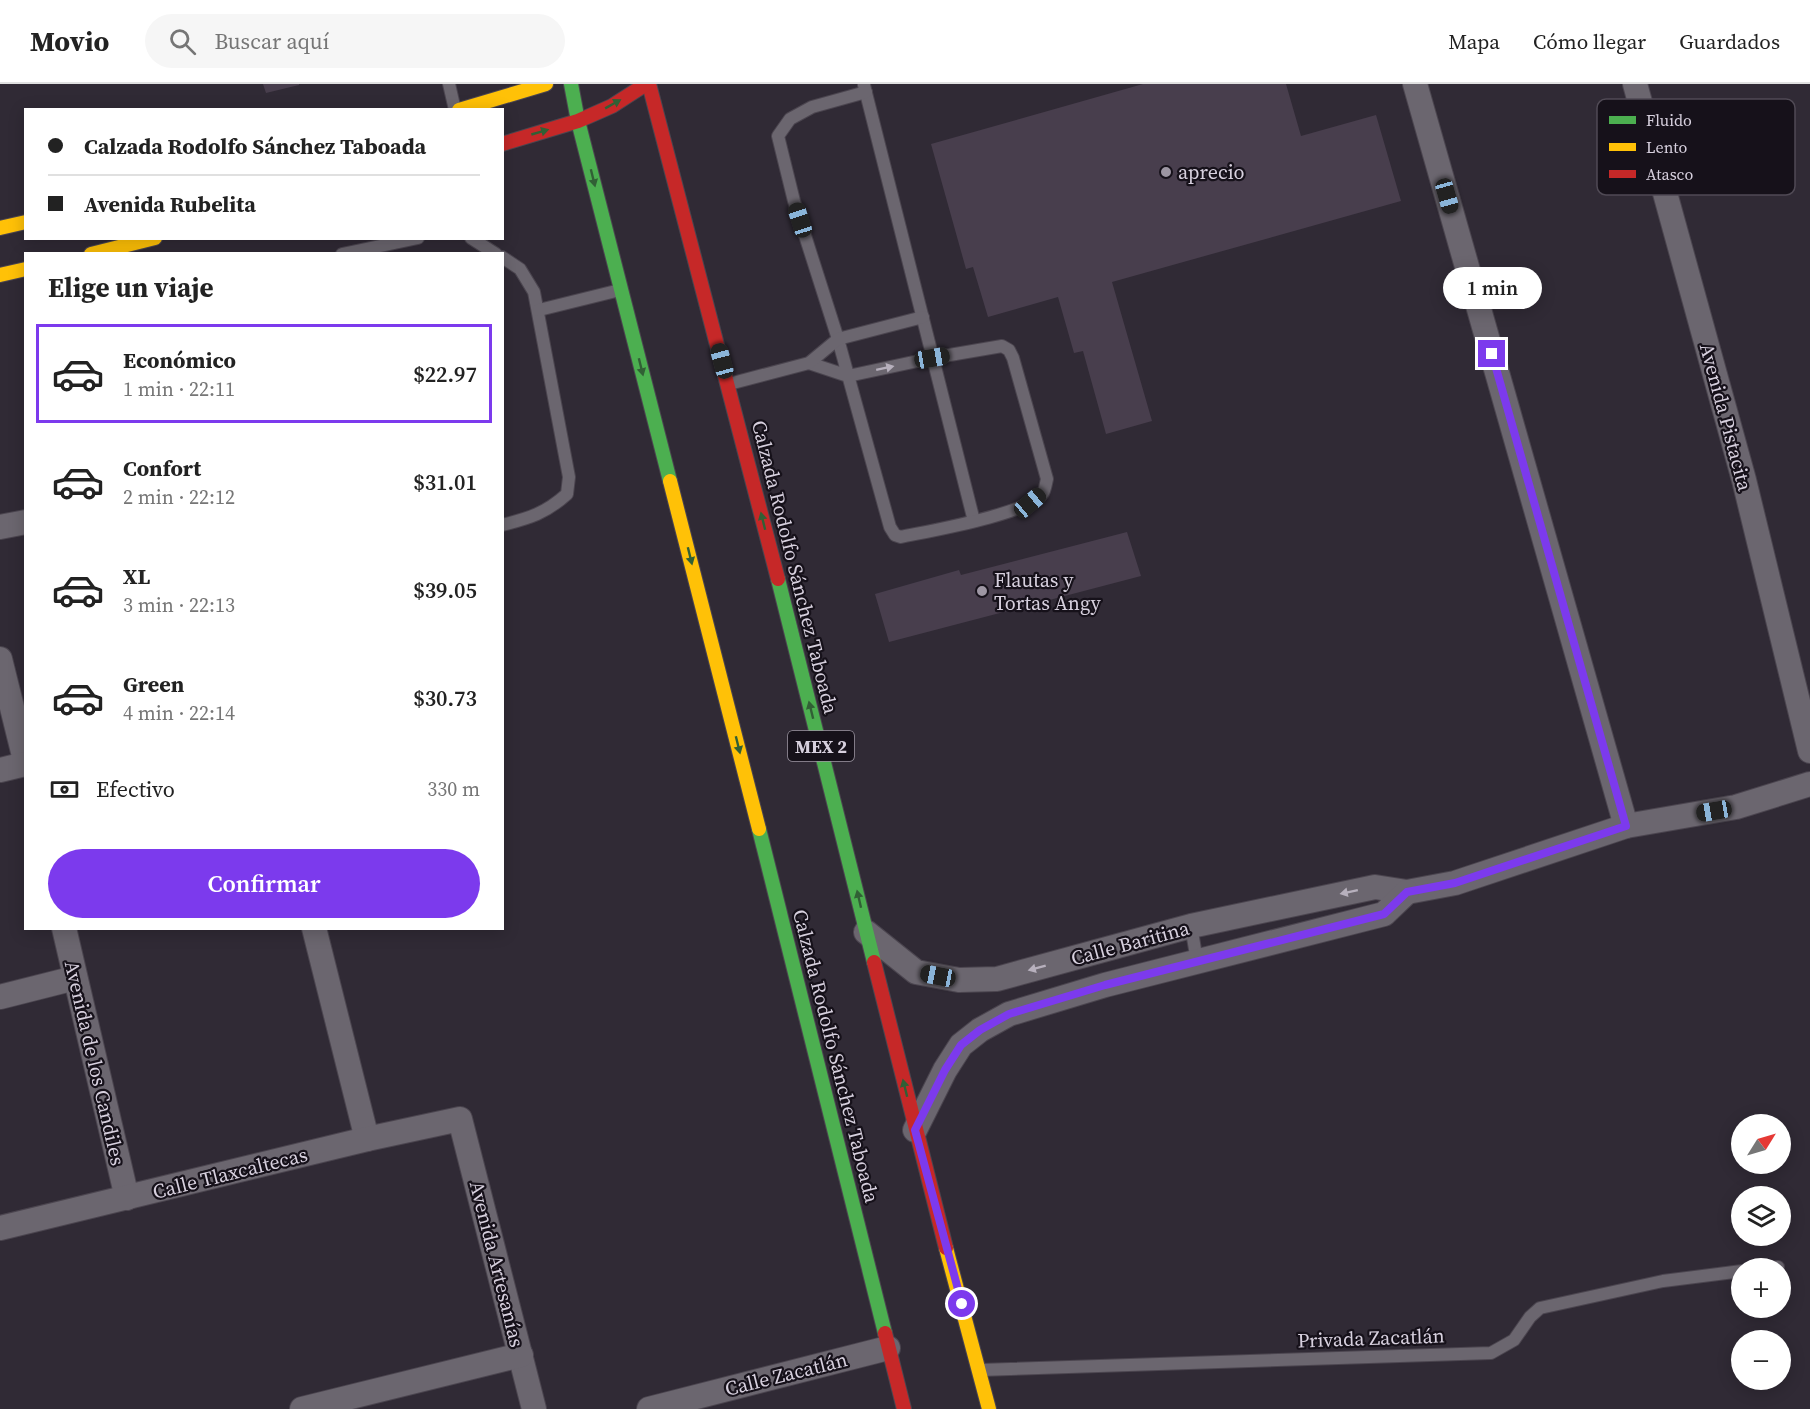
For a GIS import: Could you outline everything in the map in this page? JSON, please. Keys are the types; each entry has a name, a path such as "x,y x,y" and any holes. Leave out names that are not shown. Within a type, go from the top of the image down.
{"main road":[{"path":"464,108 546,84"},
{"name":"Calzada Rodolfo Sánchez Taboada","path":"571,84 578,121 815,1047 904,1409"},
{"path":"504,143 578,121 612,106 647,84"},
{"name":"Calzada Rodolfo Sánchez Taboada","path":"647,84 728,384 915,1130 989,1409"},
{"path":"0,228 24,222"},
{"path":"99,252 147,240"},
{"path":"0,275 24,269"}],"street":[{"path":"1415,84 1626,826"},
{"name":"Avenida Pistacita","path":"1635,84 1639,99"},
{"name":"Avenida Pistacita","path":"1666,195 1744,480 1810,751"},
{"path":"0,527 24,522"},
{"path":"0,659 24,760"},
{"path":"0,771 24,764"},
{"name":"Calle Baritina","path":"866,932 916,972 959,980 997,979 1191,926 1375,887 1407,892 1455,883 1626,826 1736,807 1810,784"},
{"name":"Calle Baritina","path":"915,1130 945,1070 961,1045 980,1030 1009,1014 1105,985 1384,914 1407,892"},
{"name":"Avenida de los Candiles","path":"64,930 127,1198"},
{"path":"315,930 367,1139"},
{"path":"0,997 75,978"},
{"name":"Calle Tlaxcaltecas","path":"0,1228 367,1139 460,1119"},
{"name":"Avenida Artesanías","path":"460,1119 534,1409"},
{"name":"Calle Zacatlán","path":"649,1409 888,1348"},
{"path":"303,1409 521,1355"}],"lane":[{"path":"449,84 456,108"},
{"path":"808,363 848,376 932,358 1002,346 1009,350 1013,358 1047,479 1044,492 1030,503 974,521 901,537 895,535 890,527 848,376 838,339 794,201 778,136 790,119 812,107 865,88 932,358 974,521"},
{"path":"352,252 408,240"},
{"path":"474,240 493,252"},
{"path":"504,258 520,269 534,292 569,477 567,494 552,507 528,519 504,525"},
{"path":"539,310 622,290"},
{"path":"728,384 808,363 838,339 922,317"},
{"path":"1191,926 1197,961"},
{"name":"Privada Zacatlán","path":"979,1370 1491,1353 1514,1340 1530,1317 1540,1308 1664,1281 1731,1272"}],"building":[{"path":"263,84 299,84 299,85 266,93"},
{"name":"aprecio","path":"1143,84 1286,84 1301,136 1376,115 1401,201 1112,282 1152,421 1106,434 1083,351 1074,353 1058,297 988,317 973,267 966,269 931,144"},
{"path":"1127,532 1141,576 889,642 875,594 959,570 961,575"}],"traffic: fast":[{"path":"571,84 578,121 670,481"},
{"path":"778,579 874,962"},
{"path":"759,829 885,1333"}],"traffic: slow":[{"path":"466,108 546,84"},
{"path":"0,228 24,222"},
{"path":"99,252 147,240"},
{"path":"0,275 24,269"},
{"path":"670,481 759,829"},
{"path":"946,1248 989,1409"}],"traffic: jam":[{"path":"504,143 578,121 612,106 646,84"},
{"path":"649,84 778,579"},
{"path":"874,962 946,1248"},
{"path":"885,1333 904,1409"}],"place":[{"name":"aprecio","path":"1166,172"},
{"name":"Flautas y Tortas Angy","path":"982,591"}],"route":[{"path":"962,1304 915,1130 945,1070 961,1045 980,1030 1009,1014 1105,985 1384,914 1407,892 1455,883 1626,826 1492,354"}]}
